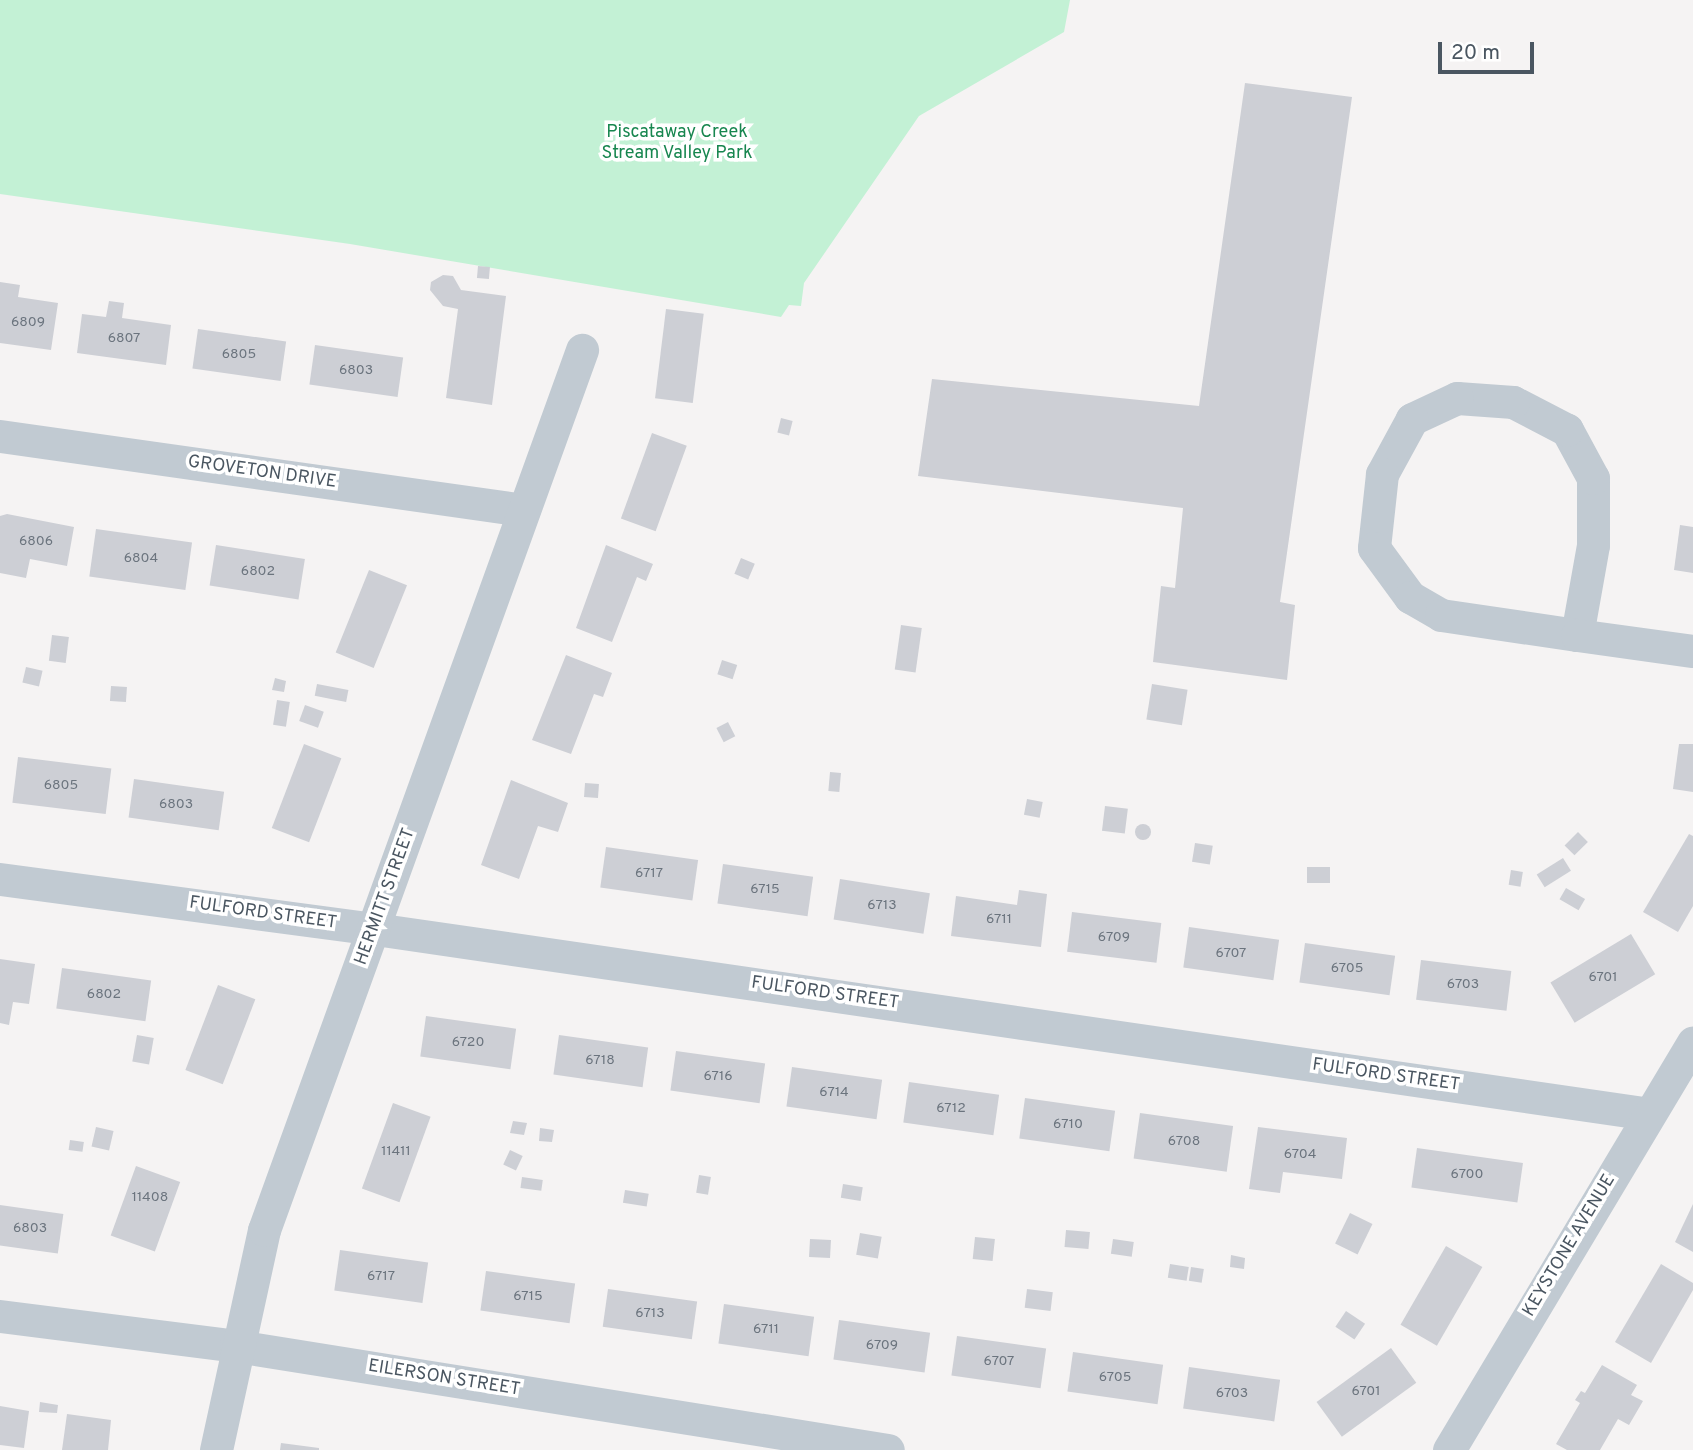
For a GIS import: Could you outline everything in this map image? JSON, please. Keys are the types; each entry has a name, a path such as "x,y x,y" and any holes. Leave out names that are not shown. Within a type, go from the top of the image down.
{"street":[{"name":"HERMITT STREET","path":"216,1450 236,1346 268,1218 376,929 582,350"},
{"path":"1577,635 1593,545 1593,478 1567,430 1513,402 1457,398 1412,419 1382,474 1374,548 1410,597 1441,615 1577,635 1693,651"},
{"name":"GROVETON DRIVE","path":"0,436 524,510"},
{"name":"FULFORD STREET","path":"0,879 376,929 1649,1114"},
{"name":"KEYSTONE AVENUE","path":"1449,1450 1693,1042"},
{"name":"EILERSON STREET","path":"0,1317 236,1346 888,1450"}],"green space":[{"name":"Piscataway Creek Stream Valley Park","path":"0,0 1070,0 1064,32 919,116 804,283 801,306 789,305 781,317 350,244 0,194"}],"building":[{"path":"1245,83 1352,97 1280,602 1295,605 1287,680 1153,662 1161,586 1175,588 1183,508 918,476 932,379 1199,406"},
{"path":"478,266 490,267 489,279 477,278"},
{"path":"443,275 453,276 461,290 506,296 492,405 446,398 458,309 443,306 430,290 431,282"},
{"path":"0,282 20,285 18,297 58,303 51,350 0,343"},
{"path":"109,301 124,303 122,318 171,325 166,365 77,353 82,314 106,317"},
{"path":"666,309 704,314 693,403 655,398"},
{"path":"198,329 286,341 281,381 192,369"},
{"path":"315,345 403,357 398,397 309,385"},
{"path":"781,418 793,421 789,435 777,433"},
{"path":"652,433 687,446 656,531 621,519"},
{"path":"7,514 74,527 67,566 30,559 26,578 0,573 0,516"},
{"path":"1680,525 1693,527 1693,573 1674,570"},
{"path":"96,529 192,542 185,590 89,577"},
{"path":"216,545 305,559 298,600 210,585"},
{"path":"606,545 653,564 646,581 637,577 612,642 576,628"},
{"path":"741,558 755,564 748,580 734,574"},
{"path":"369,570 407,585 374,668 336,653"},
{"path":"901,625 922,628 916,672 895,670"},
{"path":"52,635 69,637 66,663 49,661"},
{"path":"566,655 612,673 603,697 594,694 571,754 532,740"},
{"path":"722,660 737,665 733,679 717,674"},
{"path":"26,667 43,671 39,686 22,683"},
{"path":"275,678 286,681 284,692 272,690"},
{"path":"317,684 348,690 346,702 315,696"},
{"path":"1152,684 1188,690 1182,725 1146,720"},
{"path":"111,686 127,687 126,702 110,701"},
{"path":"277,700 290,702 286,727 273,725"},
{"path":"305,705 324,712 318,728 299,721"},
{"path":"728,722 735,736 724,742 716,728"},
{"path":"304,744 341,758 309,842 272,828"},
{"path":"1679,744 1693,744 1693,792 1673,789"},
{"path":"18,757 111,768 106,814 12,803"},
{"path":"830,772 841,773 839,792 828,791"},
{"path":"134,779 224,792 219,830 129,818"},
{"path":"511,780 568,803 558,832 538,826 519,879 481,865"},
{"path":"585,783 599,784 598,798 584,797"},
{"path":"1027,799 1043,802 1040,818 1024,815"},
{"path":"1105,806 1128,809 1125,834 1102,831"},
{"path":"1143,824 1149,826 1149,838 1143,840 1137,838 1135,832 1137,826"},
{"path":"1578,832 1588,842 1574,855 1565,845"},
{"path":"1689,834 1693,836 1693,906 1678,932 1643,912"},
{"path":"1195,843 1213,846 1210,865 1192,862"},
{"path":"606,847 698,860 692,901 600,888"},
{"path":"1563,858 1571,871 1545,887 1537,874"},
{"path":"723,864 813,877 808,916 717,904"},
{"path":"1307,867 1330,867 1330,883 1307,883"},
{"path":"1511,870 1523,872 1521,887 1509,885"},
{"path":"840,879 930,893 923,934 834,919"},
{"path":"1566,888 1585,899 1579,910 1560,899"},
{"path":"1019,890 1047,894 1041,947 951,936 956,896 1017,905"},
{"path":"1072,912 1161,923 1156,963 1067,952"},
{"path":"1189,927 1279,940 1273,980 1183,968"},
{"path":"1631,934 1655,974 1575,1023 1550,982"},
{"path":"1305,943 1395,956 1390,995 1299,983"},
{"path":"0,959 35,964 29,1004 13,1002 9,1025 0,1023"},
{"path":"1421,960 1511,971 1506,1011 1416,1000"},
{"path":"62,968 151,981 145,1021 56,1009"},
{"path":"218,985 255,999 223,1084 185,1070"},
{"path":"426,1016 516,1029 510,1069 420,1057"},
{"path":"137,1035 154,1038 149,1065 132,1062"},
{"path":"559,1035 648,1048 643,1087 553,1075"},
{"path":"676,1051 765,1064 760,1103 670,1091"},
{"path":"792,1067 882,1080 877,1119 786,1107"},
{"path":"909,1082 999,1095 993,1135 903,1123"},
{"path":"1025,1098 1115,1111 1109,1151 1019,1139"},
{"path":"393,1103 431,1117 399,1202 362,1189"},
{"path":"1140,1113 1233,1126 1227,1172 1134,1159"},
{"path":"513,1121 527,1123 524,1135 510,1133"},
{"path":"96,1127 114,1131 109,1151 92,1146"},
{"path":"1258,1127 1347,1138 1342,1179 1283,1172 1280,1193 1249,1189"},
{"path":"540,1128 554,1130 552,1142 539,1141"},
{"path":"70,1140 84,1142 82,1152 69,1150"},
{"path":"1417,1148 1523,1163 1517,1203 1411,1188"},
{"path":"510,1150 523,1156 516,1170 503,1165"},
{"path":"136,1166 180,1182 155,1252 111,1236"},
{"path":"699,1175 711,1177 708,1195 696,1193"},
{"path":"522,1177 543,1180 541,1191 520,1188"},
{"path":"843,1184 863,1187 861,1201 841,1198"},
{"path":"625,1190 649,1194 647,1207 623,1203"},
{"path":"1693,1204 1693,1252 1675,1242"},
{"path":"0,1205 63,1214 58,1254 0,1245"},
{"path":"1350,1213 1372,1224 1358,1255 1335,1244"},
{"path":"1066,1230 1090,1232 1088,1249 1065,1247"},
{"path":"860,1233 882,1237 878,1258 856,1255"},
{"path":"975,1237 995,1239 993,1261 973,1259"},
{"path":"810,1239 831,1240 830,1258 809,1257"},
{"path":"1113,1239 1134,1242 1132,1257 1111,1254"},
{"path":"1446,1246 1482,1267 1437,1346 1400,1325"},
{"path":"340,1250 428,1262 422,1303 334,1291"},
{"path":"1231,1255 1245,1258 1244,1269 1230,1267"},
{"path":"1170,1264 1189,1267 1187,1281 1168,1278"},
{"path":"1661,1264 1693,1283 1693,1290 1651,1363 1615,1342"},
{"path":"1191,1267 1204,1269 1202,1283 1189,1281"},
{"path":"486,1271 575,1284 570,1323 480,1311"},
{"path":"608,1289 697,1302 692,1339 603,1327"},
{"path":"1027,1289 1053,1292 1050,1311 1025,1308"},
{"path":"724,1304 814,1317 809,1356 718,1344"},
{"path":"1346,1311 1365,1324 1354,1340 1335,1327"},
{"path":"839,1320 930,1333 925,1372 833,1360"},
{"path":"957,1336 1046,1349 1041,1388 951,1376"},
{"path":"1391,1348 1416,1383 1342,1437 1317,1402"},
{"path":"1073,1352 1163,1365 1158,1404 1067,1392"},
{"path":"1602,1365 1637,1385 1631,1395 1643,1401 1629,1425 1618,1419 1600,1450 1567,1450 1556,1444 1580,1403 1575,1400 1581,1391 1585,1393"},
{"path":"1189,1367 1280,1380 1274,1421 1183,1409"},
{"path":"40,1402 58,1405 57,1413 39,1412"},
{"path":"0,1406 29,1411 24,1448 0,1445"},
{"path":"67,1414 111,1420 108,1450 62,1450"},
{"path":"281,1443 319,1448 319,1450 280,1450"}]}
